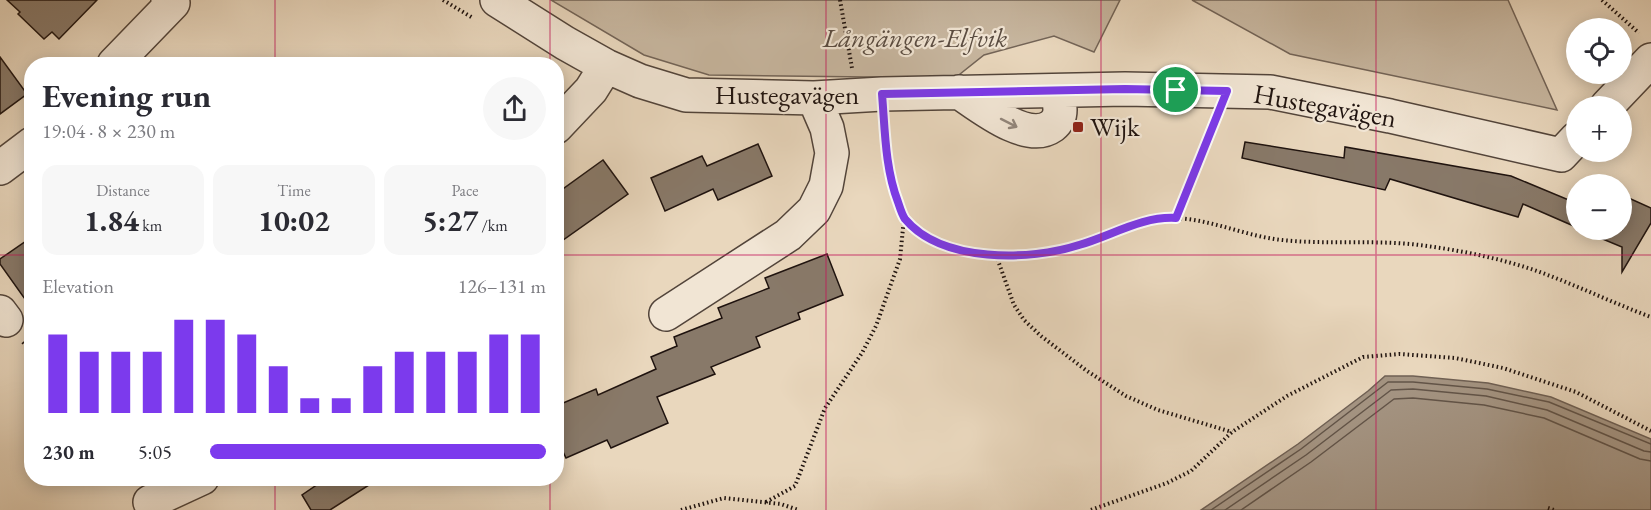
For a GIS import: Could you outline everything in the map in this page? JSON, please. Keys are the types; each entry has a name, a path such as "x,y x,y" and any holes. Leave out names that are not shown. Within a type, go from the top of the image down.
{"street":[{"path":"121,57 173,3 168,0"},
{"name":"Hustegavägen","path":"497,0 606,66 640,81 686,94 814,98 870,94 1125,89 1270,92 1390,116 1566,146"},
{"path":"1614,96 1648,49"},
{"path":"564,119 591,90 606,66"},
{"path":"666,314 788,235 814,210 826,186 832,153 827,128 814,98"},
{"path":"0,168 24,150"},
{"path":"150,502 185,486"}],"path":[{"path":"766,502 795,486 825,408 862,353 876,326 900,259 904,218 888,168 870,94 840,0"},
{"path":"1602,0 1648,49"},
{"path":"1176,218 1227,91"},
{"path":"904,218 942,244 974,253 996,255 1025,255 1057,251 1106,237 1130,225 1168,218 1207,223 1258,237 1284,240 1425,245 1497,259 1539,272 1651,317"},
{"path":"996,255 1014,305 1024,320 1087,371 1126,396 1158,410 1232,432"},
{"path":"1091,510 1167,483 1191,471 1232,432 1287,396 1363,357 1400,354 1455,358 1503,368 1576,392 1651,431"},
{"path":"681,510 724,498 766,502 798,510"}],"green space":[{"name":"Långängen-Elfvik","path":"551,0 1120,0 1094,52 1054,36 984,55 955,78 709,75 644,55"},
{"path":"1192,0 1508,0 1557,110 1290,54"}],"water":[{"path":"1385,376 1413,376 1488,383 1551,397 1651,439 1651,510 1201,510 1298,444"}],"building":[{"path":"7,0 97,0 59,39 52,32 44,39"},
{"path":"0,57 24,90 24,96 0,114"},
{"path":"1245,142 1344,158 1345,147 1511,176 1566,199 1566,223 1523,204 1518,217 1390,179 1385,190 1242,158"},
{"path":"758,144 772,176 718,200 713,189 665,211 651,178 702,156 707,166"},
{"path":"603,160 628,194 564,239 564,188"},
{"path":"1632,199 1651,208 1651,223 1622,272 1622,247 1605,240 1632,240"},
{"path":"24,242 24,298 0,264 0,259"},
{"path":"827,254 843,295 798,313 800,319 756,337 760,347 711,367 715,374 657,397 668,423 611,448 607,440 566,458 564,454 564,403 596,389 598,395 656,369 651,357 677,346 674,337 722,318 718,308 769,288 765,278"},
{"path":"315,486 368,486 330,510 311,510 302,495"}],"place":[{"name":"Wijk","path":"1078,127"}],"route":[{"path":"1176,90 1227,91 1176,218 1130,225 1106,237 1057,251 1025,255 996,255 974,253 942,244 904,218 888,168 882,94 1176,90"}]}
